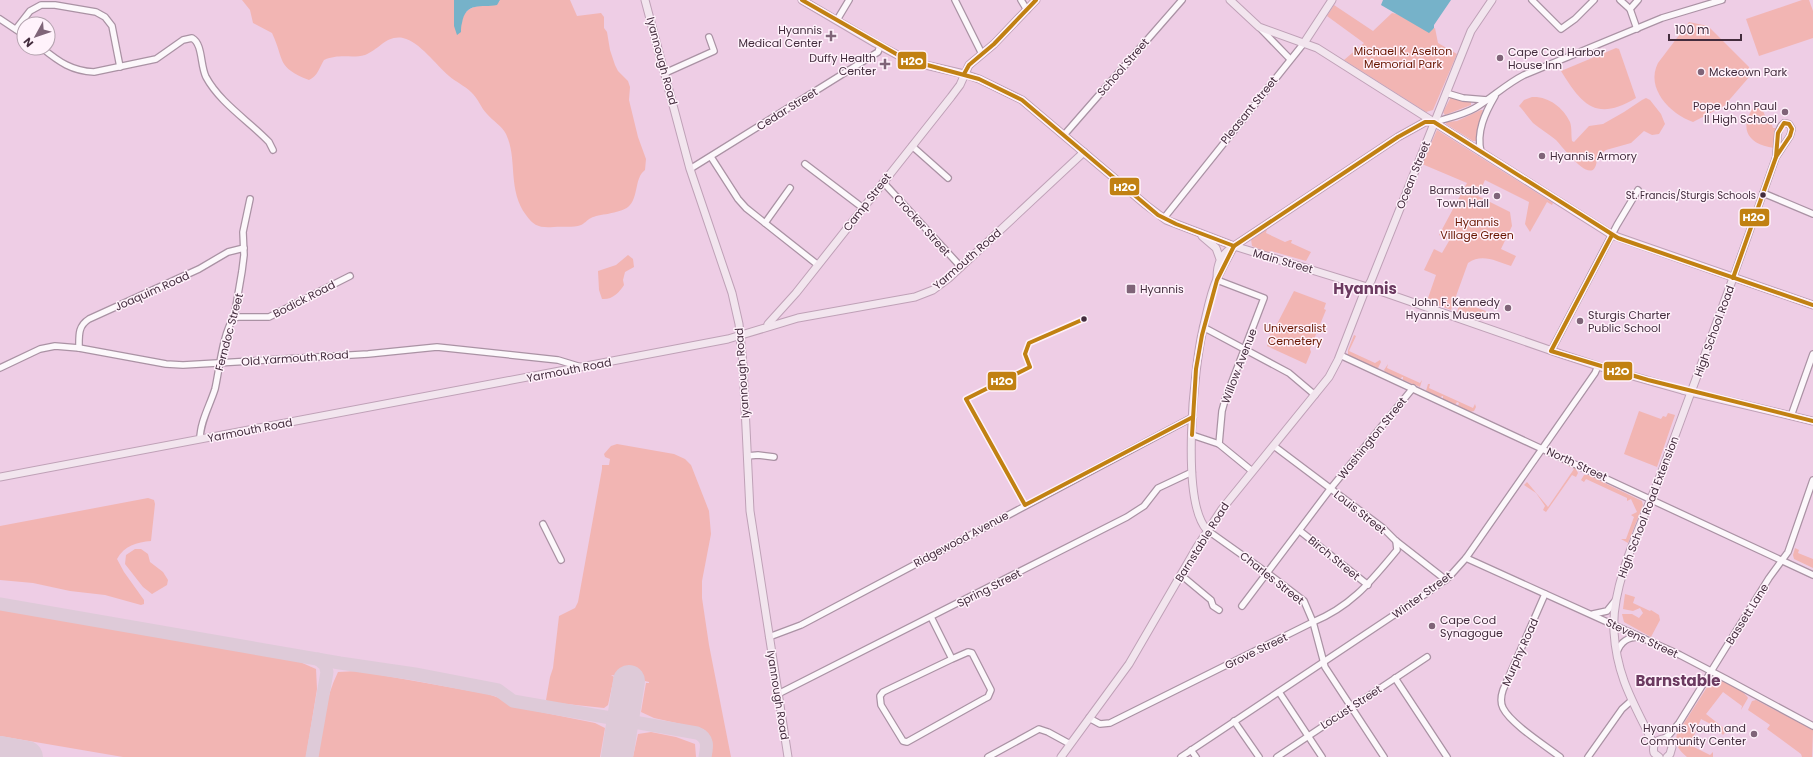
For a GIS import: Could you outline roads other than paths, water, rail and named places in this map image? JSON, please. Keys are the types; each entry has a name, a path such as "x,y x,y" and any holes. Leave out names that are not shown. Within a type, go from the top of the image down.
{"main road":[{"name":"Iyannough Road","path":"645,0 690,169 734,300 741,335 750,511 788,757"},
{"name":"Main Street","path":"802,0 880,46 917,63 979,79 1022,100 1146,205 1164,218 1199,233 1224,241 1234,246 1326,273 1598,366 1691,392 1813,421"},
{"name":"Camp Street","path":"765,326 785,307 955,91 969,65 994,44 1036,0"},
{"path":"1230,0 1259,27 1316,48 1612,235 1813,305"},
{"name":"Pleasant Street","path":"1304,43 1332,0"},
{"name":"Ocean Street","path":"1368,287 1471,31 1492,0"},
{"path":"1217,280 1217,268 1220,259 1234,246 1412,128 1425,122 1434,122"},
{"path":"1412,128 1422,130 1429,136"},
{"name":"Yarmouth Road","path":"0,477 582,367 741,335 765,326 792,319 915,297 938,286 961,267 1084,152"},
{"path":"1199,233 1216,248 1220,259"},
{"path":"1207,530 1198,510 1192,472 1192,435 1197,360 1204,327 1217,280 1234,246"},
{"name":"High School Road","path":"1691,392 1733,278"},
{"name":"Barnstable Road","path":"1061,757 1129,664 1207,530 1252,471 1329,377 1340,355 1364,293 1368,287"},
{"path":"785,307 787,314 792,319"},
{"name":"High School Road Extension","path":"1645,726 1631,701 1616,654 1614,625 1617,597 1623,572 1652,499 1691,392"},
{"path":"1645,726 1661,739 1668,740 1671,744 1672,751 1667,757"},
{"path":"1645,726 1655,753"},
{"path":"1655,753 1661,739"}],"street":[{"path":"837,20 849,0"},
{"path":"955,0 982,54"},
{"path":"1021,0 1027,10"},
{"name":"School Street","path":"1064,135 1182,0"},
{"path":"1532,0 1557,27 1561,29 1575,19 1594,0"},
{"path":"1620,0 1630,9 1637,28"},
{"path":"1630,9 1638,0"},
{"path":"1434,122 1463,114 1488,100 1524,75 1662,18 1722,0"},
{"path":"26,16 30,11 41,5 55,5 96,12 105,17 112,26 120,67"},
{"path":"0,19 16,30"},
{"path":"1259,27 1290,59"},
{"path":"665,73 714,51 710,37"},
{"path":"52,56 61,64 76,70 94,72 156,59 186,38 192,38 199,45 202,68 214,88 268,142 274,150"},
{"name":"Pleasant Street","path":"1164,218 1304,43"},
{"name":"Cedar Street","path":"690,169 878,52 880,46"},
{"path":"1446,92 1463,98 1488,100"},
{"path":"1481,152 1479,145 1481,128 1487,111 1496,94"},
{"name":"High School Road","path":"1733,278 1776,157 1792,131 1791,125 1787,123 1781,125 1778,133 1776,157"},
{"path":"912,146 948,178"},
{"path":"711,156 738,199 765,223 818,265"},
{"path":"805,164 863,208"},
{"name":"Crocker Street","path":"883,182 961,267"},
{"path":"765,223 790,188"},
{"path":"1551,351 1612,235 1638,190"},
{"path":"1763,193 1813,214"},
{"name":"Ferndoc Street","path":"200,439 201,430 215,389 229,326 234,318 240,292 244,248 243,232 250,199"},
{"name":"Joaquim Road","path":"79,348 80,328 82,323 89,318 194,272 228,252 244,248"},
{"name":"Bodick Road","path":"234,318 269,317 350,276"},
{"name":"Willow Avenue","path":"1217,280 1264,298 1225,400 1222,411 1219,444"},
{"path":"1204,327 1292,375 1315,395"},
{"name":"Old Yarmouth Road","path":"0,368 40,349 55,346 79,348 166,364 220,363 368,354 437,347 551,359 582,367"},
{"path":"1791,416 1813,354"},
{"name":"North Street","path":"1340,355 1813,574"},
{"path":"551,359 554,372"},
{"name":"Winter Street","path":"1180,757 1446,580 1466,558 1586,388 1598,366"},
{"name":"Washington Street","path":"1242,606 1266,572 1300,531 1331,488 1413,388"},
{"name":"Ridgewood Avenue","path":"769,637 801,625 1194,417"},
{"path":"1192,435 1219,444 1252,471"},
{"name":"Louis Street","path":"1274,446 1331,488 1446,580"},
{"path":"747,456 758,455 774,457"},
{"name":"Spring Street","path":"778,694 1127,517 1144,506 1158,488 1192,472"},
{"name":"Bassett Lane","path":"1661,739 1669,736 1679,723 1758,596 1790,548 1813,480"},
{"path":"543,524 561,560"},
{"name":"Charles Street","path":"1207,530 1304,601 1313,622 1323,662 1350,707 1384,757"},
{"name":"Birch Street","path":"1300,531 1368,585"},
{"name":"Grove Street","path":"1089,718 1100,724 1110,723 1340,609 1368,585 1397,550 1396,541"},
{"name":"Stevens Street","path":"1466,558 1640,636 1712,671 1813,726"},
{"path":"1181,575 1211,600 1213,606 1219,610"},
{"name":"Murphy Road","path":"1545,594 1503,690 1501,702 1505,712 1515,722 1560,757"},
{"path":"1590,614 1601,614 1607,611 1613,605 1617,597"},
{"path":"931,617 952,659"},
{"path":"1616,654 1624,641 1632,637 1640,636"},
{"path":"968,652 972,653 991,690 990,693 984,699 907,742 903,741 881,705 880,696 884,692 952,659 968,652"},
{"name":"Locust Street","path":"1277,757 1427,657"},
{"path":"1395,678 1447,757"},
{"path":"1279,692 1322,757"},
{"path":"1588,757 1622,709 1631,701"},
{"path":"1234,721 1259,757"},
{"path":"1671,744 1679,723"},
{"path":"988,757 1031,732 1039,729 1048,732 1070,744"},
{"path":"1191,750 1196,757"}],"water":[{"path":"454,0 500,0 497,5 475,7 467,11 464,16 461,32 457,35 454,26"},
{"path":"1383,0 1451,0 1434,25 1434,28 1429,33 1381,5"}],"place":[{"name":"Hyannis Medical Center","path":"831,36"},
{"name":"Cape Cod Harbor House Inn","path":"1500,58"},
{"name":"Duffy Health Center","path":"885,64"},
{"name":"Mckeown Park","path":"1701,72"},
{"name":"Pope John Paul II High School","path":"1785,112"},
{"name":"Hyannis Armory","path":"1542,156"},
{"name":"St. Francis/Sturgis Schools","path":"1763,195"},
{"name":"Barnstable Town Hall","path":"1497,196"},
{"name":"Hyannis","path":"1131,289"},
{"name":"John F. Kennedy Hyannis Museum","path":"1508,308"},
{"name":"Sturgis Charter Public School","path":"1580,321"},
{"name":"Cape Cod Synagogue","path":"1432,626"},
{"name":"Hyannis Youth and Community Center","path":"1754,734"}],"district":[{"name":"Hyannis","path":"1365,288"},
{"name":"Barnstable","path":"1678,680"}],"park label":[{"name":"Michael K. Aselton Memorial Park","path":"1403,57"},
{"name":"Hyannis Village Green","path":"1477,228"},
{"name":"Universalist Cemetery","path":"1295,334"}]}
